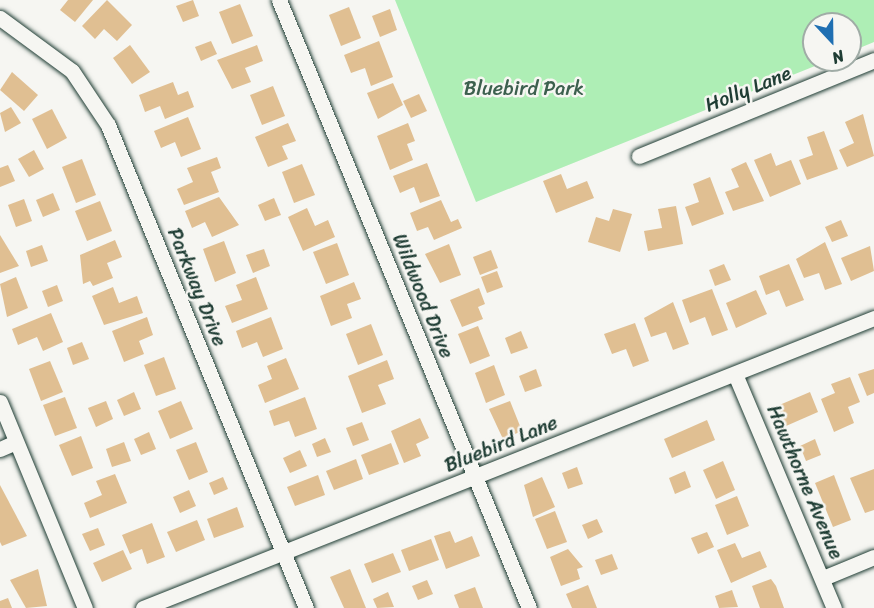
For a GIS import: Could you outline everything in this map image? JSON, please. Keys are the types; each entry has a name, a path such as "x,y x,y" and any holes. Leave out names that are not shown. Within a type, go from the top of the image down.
{"street":[{"name":"Wildwood Drive","path":"279,0 529,608"},
{"name":"Parkway Drive","path":"0,18 72,71 108,124 306,608"},
{"name":"Holly Lane","path":"639,156 874,60"},
{"name":"Bluebird Lane","path":"143,608 874,318"},
{"name":"Hawthorne Avenue","path":"735,374 834,608"},
{"path":"0,402 85,608"},
{"path":"0,449 16,442"},
{"path":"823,578 874,557"}],"green space":[{"name":"Bluebird Park","path":"395,0 874,0 874,42 862,47 862,12 802,12 802,71 476,202"}],"building":[{"path":"68,0 93,0 75,22 60,10"},
{"path":"107,0 132,25 117,41 104,29 95,39 82,26"},
{"path":"193,0 199,16 183,22 176,6"},
{"path":"240,4 253,36 232,44 219,12"},
{"path":"349,7 361,38 341,46 329,15"},
{"path":"390,9 397,30 380,37 372,16"},
{"path":"211,41 217,54 201,61 195,47"},
{"path":"379,41 393,77 371,86 365,68 351,73 344,55"},
{"path":"130,45 150,72 132,84 113,58"},
{"path":"257,45 263,61 245,68 251,82 232,89 217,60"},
{"path":"12,72 38,95 24,111 0,90"},
{"path":"173,82 178,95 188,91 194,107 165,119 160,106 145,112 139,95"},
{"path":"393,83 403,105 378,119 367,93"},
{"path":"273,86 285,116 262,125 250,95"},
{"path":"419,94 427,111 411,118 403,101"},
{"path":"11,107 21,123 5,132 0,113"},
{"path":"52,109 67,138 47,149 32,119"},
{"path":"863,114 874,156 847,167 839,150 854,143 845,122"},
{"path":"188,117 201,149 181,157 175,142 161,148 154,131"},
{"path":"288,123 296,141 282,146 288,159 268,167 255,137"},
{"path":"408,123 415,141 407,144 413,160 390,170 377,136"},
{"path":"824,131 838,169 807,180 799,160 813,155 807,137"},
{"path":"34,150 44,169 29,177 18,159"},
{"path":"771,153 776,166 791,160 801,184 770,197 754,160"},
{"path":"217,157 221,168 211,172 219,192 184,205 177,189 193,182 187,168"},
{"path":"82,159 96,195 76,203 62,167"},
{"path":"746,162 764,201 733,211 725,192 739,187 731,169"},
{"path":"427,163 440,196 420,203 414,187 400,193 393,176"},
{"path":"302,164 315,195 294,203 282,172"},
{"path":"8,165 15,181 0,187 0,168"},
{"path":"561,174 567,189 587,181 594,198 556,213 543,181"},
{"path":"710,177 724,214 692,226 685,207 699,202 693,184"},
{"path":"53,193 60,210 43,217 36,200"},
{"path":"219,197 239,225 212,237 205,222 192,228 185,211"},
{"path":"274,198 281,215 265,221 258,205"},
{"path":"24,199 32,221 16,227 8,205"},
{"path":"441,200 451,222 458,219 462,228 434,240 428,227 417,231 410,213"},
{"path":"100,201 112,231 87,241 75,211"},
{"path":"676,206 683,244 648,251 644,231 662,228 658,209"},
{"path":"307,208 315,226 328,220 335,237 303,251 288,217"},
{"path":"613,209 632,214 620,252 588,242 596,217 609,221"},
{"path":"841,220 848,236 832,242 825,227"},
{"path":"0,235 19,266 0,273"},
{"path":"115,240 122,257 107,263 113,278 93,286 90,281 83,284 80,255"},
{"path":"224,241 236,273 215,282 203,249"},
{"path":"825,242 842,284 825,290 819,273 804,278 796,259"},
{"path":"337,243 349,275 326,284 313,252"},
{"path":"449,244 461,275 440,283 425,254"},
{"path":"42,245 48,261 31,267 26,251"},
{"path":"870,246 874,271 851,281 841,258"},
{"path":"264,249 270,266 253,273 246,255"},
{"path":"491,250 498,268 480,275 473,257"},
{"path":"724,264 731,280 715,286 709,270"},
{"path":"789,264 804,300 786,307 779,290 766,295 759,276"},
{"path":"497,271 503,287 487,293 481,277"},
{"path":"16,277 28,308 7,317 0,284"},
{"path":"256,277 268,309 232,323 225,306 242,300 236,285"},
{"path":"354,282 361,299 347,304 352,318 331,326 320,296"},
{"path":"57,285 63,301 48,307 42,291"},
{"path":"113,287 119,303 137,296 143,313 104,325 92,296"},
{"path":"479,288 485,304 478,307 483,319 462,327 450,300"},
{"path":"712,289 728,330 712,336 705,317 690,323 682,300"},
{"path":"756,290 767,314 736,328 726,303"},
{"path":"673,302 689,344 673,350 666,332 651,337 644,318"},
{"path":"51,313 63,342 43,351 37,337 18,345 12,329"},
{"path":"147,317 153,335 139,341 144,354 124,362 112,331"},
{"path":"271,317 283,349 263,357 257,342 242,348 236,331"},
{"path":"635,323 649,361 633,367 626,349 612,354 604,334"},
{"path":"371,324 383,355 358,365 346,334"},
{"path":"478,326 490,356 470,364 458,334"},
{"path":"521,331 528,348 511,354 505,338"},
{"path":"82,342 89,359 73,365 67,348"},
{"path":"164,357 176,389 156,396 144,365"},
{"path":"286,358 299,389 265,403 258,385 272,379 267,366"},
{"path":"387,360 394,379 378,385 386,404 362,413 348,376"},
{"path":"50,361 63,392 41,401 29,369"},
{"path":"494,365 505,395 486,403 475,373"},
{"path":"536,369 542,386 525,392 519,376"},
{"path":"874,369 874,393 867,396 858,374"},
{"path":"850,377 860,402 848,407 854,423 834,432 821,399 835,393 831,384"},
{"path":"134,392 141,409 124,416 117,400"},
{"path":"810,392 818,412 786,426 777,406"},
{"path":"65,397 77,428 55,436 43,405"},
{"path":"305,397 317,429 295,437 289,421 274,426 269,411"},
{"path":"106,401 113,419 96,427 88,408"},
{"path":"181,401 193,429 170,439 158,411"},
{"path":"510,401 522,431 503,439 489,409"},
{"path":"420,418 429,438 416,444 421,456 404,463 391,431"},
{"path":"707,420 715,440 672,458 664,439"},
{"path":"362,422 369,440 353,446 346,428"},
{"path":"149,432 156,449 141,455 134,439"},
{"path":"81,436 93,468 72,476 59,445"},
{"path":"325,438 331,452 317,457 312,444"},
{"path":"815,439 821,455 806,461 800,446"},
{"path":"124,442 131,461 112,467 106,449"},
{"path":"196,442 208,472 189,480 176,450"},
{"path":"391,443 399,464 369,475 361,455"},
{"path":"300,450 307,466 290,473 283,458"},
{"path":"356,459 363,479 334,490 326,471"},
{"path":"723,461 735,490 716,499 703,470"},
{"path":"577,467 583,484 568,489 562,473"},
{"path":"874,469 874,510 865,513 850,478"},
{"path":"685,471 691,487 675,494 669,478"},
{"path":"115,474 127,503 90,518 84,503 102,495 96,481"},
{"path":"318,475 325,495 295,506 287,487"},
{"path":"834,475 851,520 833,527 815,483"},
{"path":"223,477 228,489 214,495 209,483"},
{"path":"542,477 555,507 533,517 524,485"},
{"path":"0,485 27,536 2,546 0,542"},
{"path":"189,490 196,506 180,513 173,497"},
{"path":"737,496 749,526 727,535 715,505"},
{"path":"237,507 244,527 214,538 207,519"},
{"path":"555,511 567,542 547,549 535,519"},
{"path":"597,519 603,532 588,539 582,525"},
{"path":"197,520 205,540 176,552 167,532"},
{"path":"152,523 165,557 147,564 142,549 130,554 122,535"},
{"path":"98,528 105,545 90,551 82,534"},
{"path":"450,531 455,543 472,536 480,556 446,569 434,536"},
{"path":"707,532 714,547 698,554 691,538"},
{"path":"431,539 439,560 409,571 401,550"},
{"path":"735,543 742,558 760,551 767,567 731,583 717,550"},
{"path":"568,549 583,567 577,569 580,579 561,586 550,557"},
{"path":"123,550 132,569 102,582 93,563"},
{"path":"393,553 401,572 372,583 364,564"},
{"path":"612,554 618,569 601,575 595,560"},
{"path":"38,569 47,606 26,608 10,580"},
{"path":"350,569 366,608 344,608 330,577"},
{"path":"771,579 784,608 760,608 752,586"},
{"path":"427,580 433,594 418,600 412,586"},
{"path":"588,585 597,608 572,608 566,594"},
{"path":"475,587 483,608 459,608 454,595"},
{"path":"732,590 738,607 719,608 715,596"},
{"path":"388,592 394,607 377,608 373,599"},
{"path":"8,598 12,608 0,608 0,601"}]}
